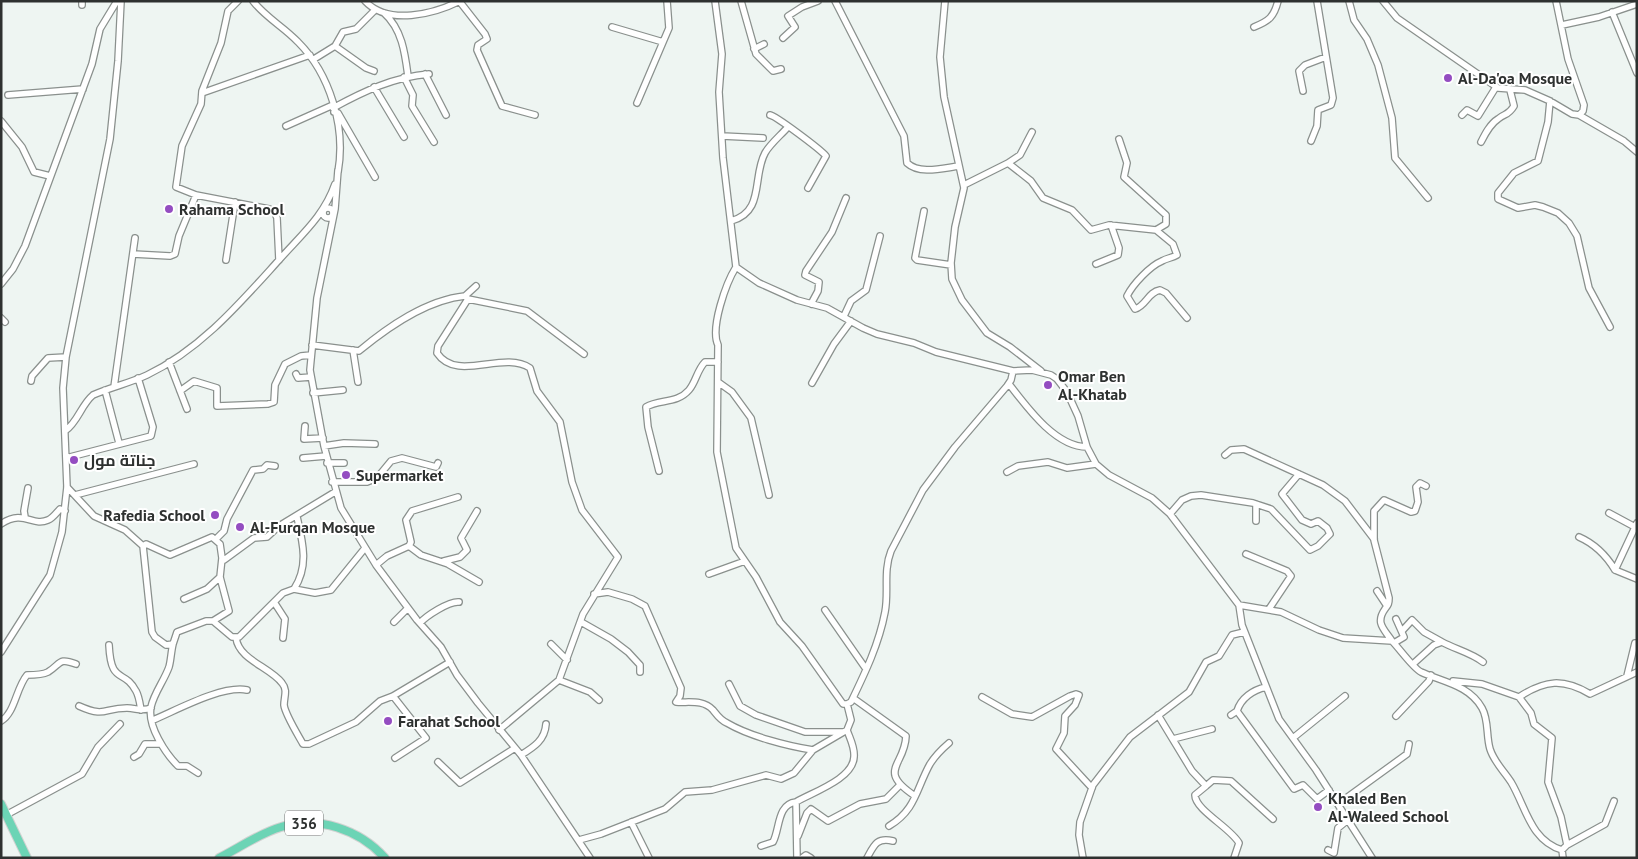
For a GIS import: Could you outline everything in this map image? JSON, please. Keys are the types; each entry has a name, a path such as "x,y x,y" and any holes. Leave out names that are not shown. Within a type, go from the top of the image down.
{"main road":[{"path":"1,804 27,858"},
{"name":"356","path":"219,858 281,826 309,822 355,833 371,843 385,858"}],"street":[{"path":"1,284 13,269 25,246 83,89 100,29 119,1"},
{"path":"1,652 50,575 62,532 67,487 63,388 66,357 110,139 117,70 119,1"},
{"path":"238,1 228,11 221,43 202,93 201,104 182,146 176,187 196,195 274,212 277,218 279,260"},
{"path":"253,1 312,57 326,81 341,152 334,214 330,225 317,298 311,355 313,393 335,492 345,516 376,564 420,624 441,647 499,730 521,755 590,858"},
{"path":"365,1 375,10 384,13 407,15 433,12 460,1 485,34 486,40 478,45 477,50 502,106 534,115"},
{"path":"637,103 670,23 667,1"},
{"path":"715,1 722,54 719,92 722,136 736,267 725,290 715,332 718,345 718,452 720,468 736,548 780,622 802,646 834,694 844,704 847,704"},
{"path":"741,1 754,49 773,72 781,69"},
{"path":"783,38 795,27 788,16 802,7 818,1"},
{"path":"835,1 904,136 906,163 910,167 926,170 959,166"},
{"path":"945,1 940,57 944,97 964,185 955,227 951,265 956,289 976,321 987,333 1057,380 1067,392 1078,416 1087,447 1096,464 1109,474 1152,498 1170,514 1239,604 1244,632 1279,719 1349,819 1372,858"},
{"path":"1254,27 1268,22 1274,14 1278,1"},
{"path":"1311,142 1317,126 1318,110 1333,102 1317,1"},
{"path":"1349,1 1354,20 1367,38 1378,65 1392,118 1394,158 1428,198"},
{"path":"1383,1 1397,18 1496,86 1510,90 1525,90 1550,101 1624,141 1637,152"},
{"path":"1556,1 1568,59 1584,105 1584,111 1579,115"},
{"path":"1562,24 1637,4"},
{"path":"202,93 312,57 335,46 343,32 356,29 375,10"},
{"path":"1612,12 1637,73"},
{"path":"384,13 395,25 399,33 406,58 406,76 414,95 412,106 434,142"},
{"path":"612,27 663,42"},
{"path":"754,49 764,44"},
{"path":"335,46 366,68 374,71"},
{"path":"1303,91 1299,71 1304,66 1326,57"},
{"path":"286,126 333,108 374,87 406,76 427,74 446,115"},
{"path":"1462,115 1467,110 1478,116 1496,86"},
{"path":"374,87 404,137"},
{"path":"8,94 83,89"},
{"path":"1481,142 1486,131 1498,118 1507,116 1514,106 1510,90"},
{"path":"1550,101 1548,122 1538,161 1514,173 1498,193 1498,200 1518,208 1535,205 1543,207 1558,213 1569,223 1577,236 1589,288 1610,327"},
{"path":"333,108 338,113 375,178"},
{"path":"770,115 776,116 826,156 808,188"},
{"path":"1,121 22,147 34,172 50,176"},
{"path":"731,221 739,219 753,203 757,195 756,181 765,152 788,127"},
{"path":"964,185 1008,164 1020,155 1032,132"},
{"path":"722,136 763,138"},
{"path":"1119,139 1127,163 1124,178 1166,215 1166,224 1156,230"},
{"path":"1008,164 1031,181 1043,198 1072,210 1086,228 1091,230 1111,225 1156,230 1173,244 1177,255 1162,260 1152,268 1130,290 1127,296 1135,309 1140,308 1150,295 1160,290 1166,293 1187,318"},
{"path":"330,225 324,219 323,214 338,170"},
{"path":"133,254 170,256 175,254 179,236 196,195"},
{"path":"812,304 820,286 819,282 805,275 806,271 832,232 846,198"},
{"path":"226,260 235,202"},
{"path":"65,431 74,423 87,400 93,395 138,378 169,362 204,337 232,312 311,227 324,210 330,208 334,214"},
{"path":"924,211 915,258 917,260 951,265"},
{"path":"311,227 334,214"},
{"path":"1096,264 1118,255 1119,248 1111,225"},
{"path":"844,316 851,301 866,290 880,236"},
{"path":"114,387 135,238"},
{"path":"736,267 759,283 827,308 870,331 914,343 936,352 1015,371 1043,372"},
{"path":"476,286 466,298 438,346 437,353 448,363 458,366 499,363 519,364 530,368 537,391 560,422 572,482 582,510 618,557 594,594 559,680 499,730"},
{"path":"312,345 359,352 386,330 438,301 473,298 527,311 584,354"},
{"path":"812,383 834,344 851,321"},
{"path":"353,350 358,382"},
{"path":"180,391 194,381 217,388 217,406 268,404 274,402 275,384 285,364 301,356 311,355"},
{"path":"31,381 32,376 48,358 66,357"},
{"path":"847,704 853,698 878,641 886,610 887,561 891,551 923,490 955,447 1008,384 1015,371 1026,363 1025,358"},
{"path":"169,362 186,409"},
{"path":"659,471 648,427 646,407 670,402 684,395 690,389 705,362 718,362"},
{"path":"296,374 298,378 311,377"},
{"path":"66,458 151,436 153,432 138,378"},
{"path":"718,382 732,392 751,418 769,494"},
{"path":"1008,384 1035,417 1055,435 1082,447 1087,447"},
{"path":"105,390 119,443"},
{"path":"313,393 343,390"},
{"path":"305,426 304,439 323,438"},
{"path":"324,446 344,443 374,444"},
{"path":"1225,455 1231,450 1244,449 1323,485 1345,502 1365,524 1374,540"},
{"path":"303,458 344,463"},
{"path":"332,482 367,482 377,478 391,461 402,458 436,467 438,463"},
{"path":"1007,472 1018,466 1048,462 1067,468 1096,464"},
{"path":"2,524 11,518 25,517 41,521 49,520 60,509 65,508 70,497 77,497 194,464"},
{"path":"216,539 224,531 227,519 253,470 263,469 267,465 275,466"},
{"path":"1170,514 1182,500 1191,496 1201,495 1256,504 1271,509 1310,550 1318,546 1330,534 1327,528 1318,521 1311,524 1302,520 1282,494 1299,474"},
{"path":"1426,486 1420,483 1416,487 1418,502 1415,511 1411,512 1382,500 1374,511 1374,540 1389,598 1380,618 1380,625 1419,671 1456,684 1480,706 1485,714 1490,749 1511,782 1523,809 1547,844 1562,850"},
{"path":"67,487 94,516 125,530 143,546 152,632 166,645 173,644"},
{"path":"25,517 28,488"},
{"path":"222,558 228,558 254,538 266,537 278,526 297,517 335,492"},
{"path":"376,564 409,546 411,542 406,520 412,511 458,497"},
{"path":"1256,504 1256,521"},
{"path":"442,562 460,557 467,550 461,538 477,511"},
{"path":"1609,513 1636,525 1615,570"},
{"path":"294,589 301,578 305,560 297,517"},
{"path":"1579,536 1591,542 1607,557 1615,570 1637,579"},
{"path":"143,546 146,544 170,555 212,537 220,544 222,558 220,577 229,611 213,621 206,621 181,629 178,632 173,644 169,667 151,708 161,744 178,769 187,766 198,773"},
{"path":"409,546 421,555 442,562 479,582"},
{"path":"365,548 331,590 315,593 294,589 283,593 236,638 236,645 257,665 281,682 286,690 284,707 303,744 309,744 356,722 380,701 393,696 450,662"},
{"path":"1246,554 1287,571 1291,576 1269,609"},
{"path":"708,574 745,561"},
{"path":"184,599 207,589 220,577"},
{"path":"1377,591 1387,606"},
{"path":"594,594 608,592 632,599 645,606 681,688 680,696 676,702 693,701 702,704 712,708 716,716 727,723 766,738 812,750"},
{"path":"274,602 285,619 283,638"},
{"path":"420,624 427,616 437,612 447,604 459,602"},
{"path":"1239,604 1269,609 1343,638 1393,642 1404,637 1396,619"},
{"path":"394,622 408,608"},
{"path":"825,610 866,668"},
{"path":"1402,631 1412,620 1424,632 1460,652 1476,656 1484,662"},
{"path":"213,621 236,638"},
{"path":"581,622 628,652 640,665 640,672"},
{"path":"1083,858 1079,835 1080,822 1092,788 1130,737 1188,692 1206,662 1219,656 1232,635 1244,632"},
{"path":"1413,664 1434,645 1442,642"},
{"path":"551,644 567,660"},
{"path":"1627,676 1635,644"},
{"path":"109,646 110,664 116,674 136,690 141,710"},
{"path":"1,721 8,718 16,694 27,675 46,673 60,661 67,660 76,664"},
{"path":"1519,697 1543,683 1566,683 1590,694 1637,672"},
{"path":"1396,716 1429,681 1431,675"},
{"path":"559,680 590,692 599,700"},
{"path":"1446,680 1482,684 1519,697 1531,713 1534,724 1552,738 1548,782 1561,817 1567,845"},
{"path":"729,684 740,706 756,715 805,732 824,734 846,731"},
{"path":"1230,715 1237,711 1239,704 1248,696 1266,687"},
{"path":"153,720 226,692 239,688 247,690"},
{"path":"982,697 1012,714 1032,717 1070,696 1076,694 1079,696 1075,705 1066,716 1064,733 1056,749 1092,788"},
{"path":"393,696 426,738 395,758"},
{"path":"1292,738 1345,696"},
{"path":"853,698 906,736 894,771 900,786 916,796"},
{"path":"579,840 665,809 685,792 712,790 766,775 781,779 794,773 812,750 846,731 850,720 847,704"},
{"path":"78,706 94,713 108,712 121,708 141,710 151,708"},
{"path":"1237,711 1294,789 1303,785 1317,799 1329,790"},
{"path":"1158,714 1192,771 1206,786"},
{"path":"6,815 82,774 98,747 120,724"},
{"path":"521,755 535,746 545,733 546,724"},
{"path":"1173,739 1212,729"},
{"path":"761,846 766,846 773,842 780,816 790,804 834,782 849,769 854,759 854,747 846,731"},
{"path":"889,826 903,818 914,802 931,762 949,743"},
{"path":"134,757 139,754 145,744 161,744"},
{"path":"1338,804 1407,754 1409,744"},
{"path":"438,762 460,783 515,748"},
{"path":"1234,858 1240,843 1237,838 1195,800 1195,795 1213,780 1231,781 1272,819"},
{"path":"796,840 807,813 811,809 828,821 860,804 886,799 900,786"},
{"path":"1562,850 1567,845 1604,824 1614,801"},
{"path":"796,802 797,858"},
{"path":"1328,850 1334,853 1338,828 1349,819"},
{"path":"631,822 649,858"},
{"path":"867,858 876,842 885,839 893,841"},
{"path":"1562,850 1563,858"},
{"path":"802,858 806,855 811,858"}],"place":[{"name":"Al-Da'oa Mosque","path":"1448,78"},
{"name":"Rahama School","path":"169,209"},
{"name":"Omar Ben Al-Khatab","path":"1048,385"},
{"name":"جناتة مول","path":"74,460"},
{"name":"Supermarket","path":"346,475"},
{"name":"Rafedia School","path":"215,515"},
{"name":"Al-Furqan Mosque","path":"240,527"},
{"name":"Farahat School","path":"388,721"},
{"name":"Khaled Ben Al-Waleed School","path":"1318,807"}]}
